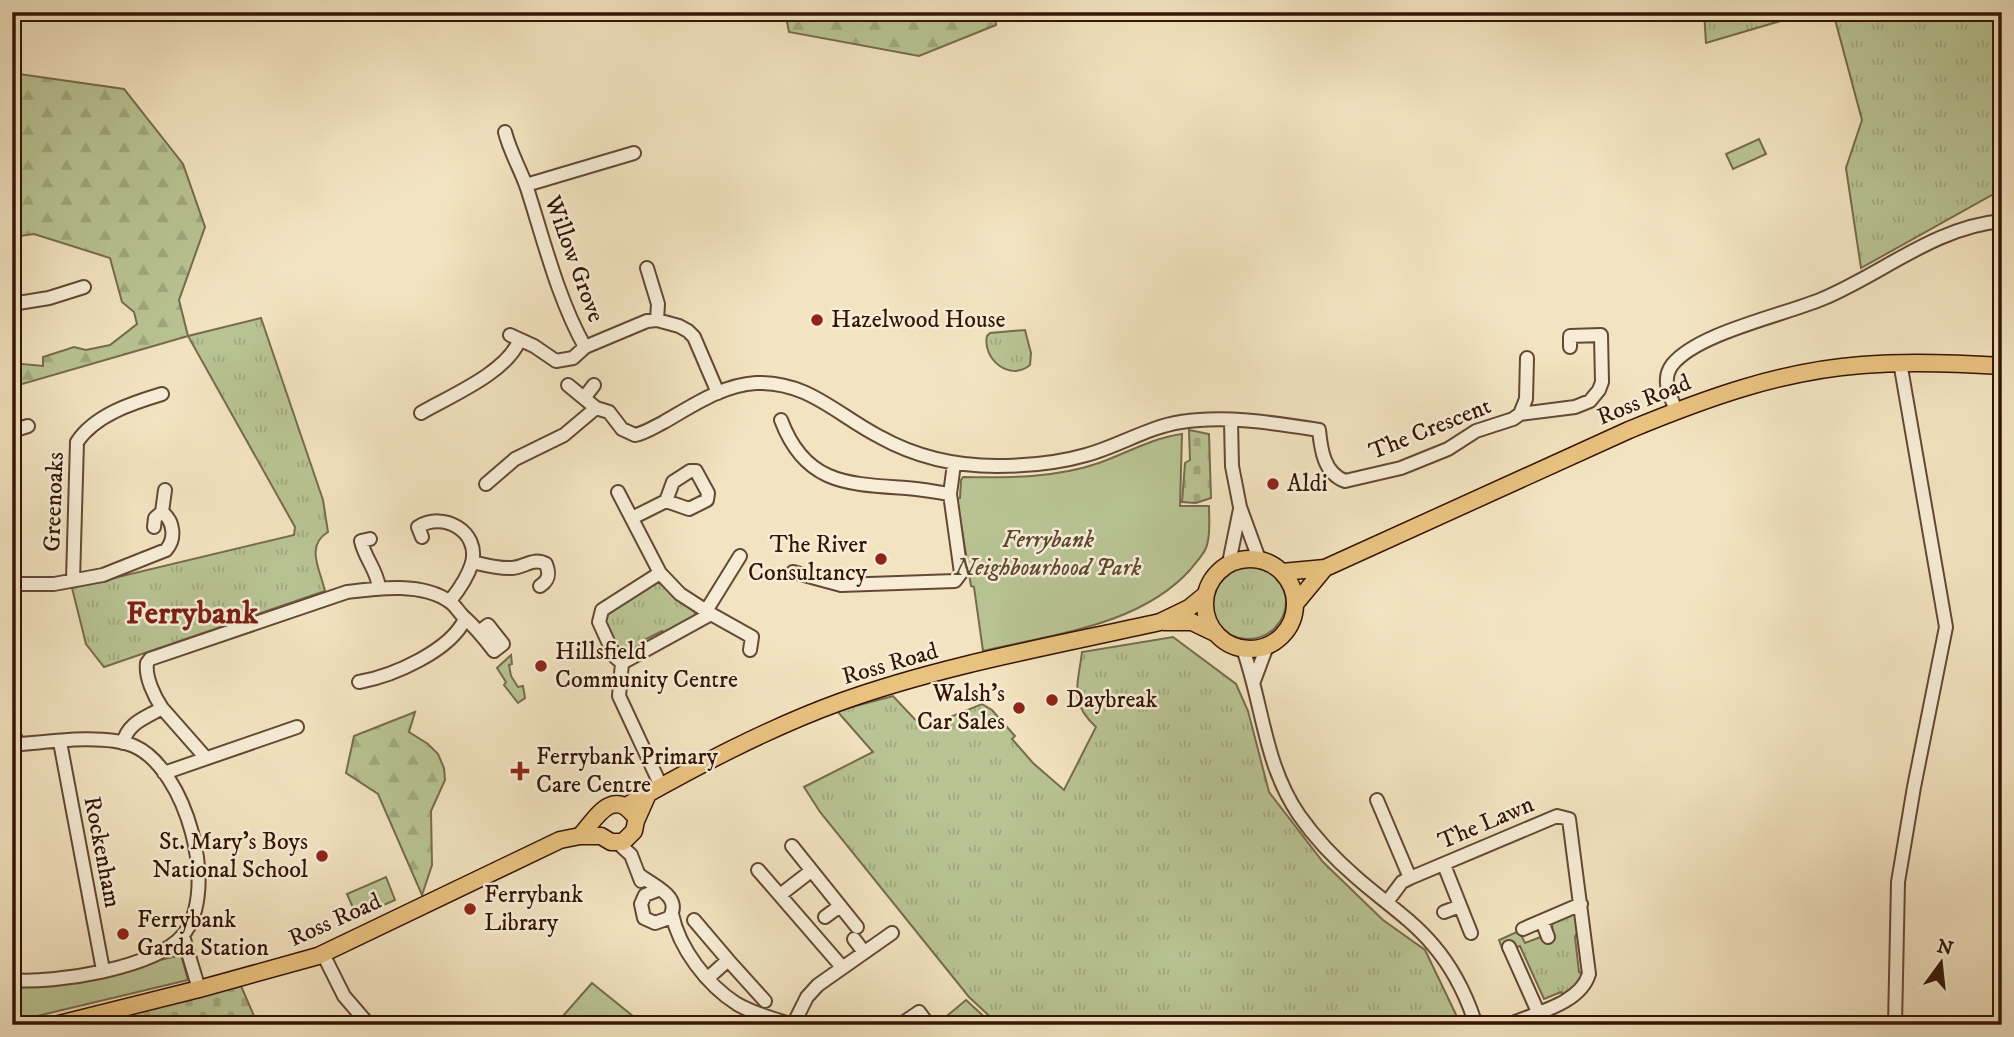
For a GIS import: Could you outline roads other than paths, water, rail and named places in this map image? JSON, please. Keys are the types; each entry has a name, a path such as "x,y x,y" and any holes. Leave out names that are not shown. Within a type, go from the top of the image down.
{"main road":[{"name":"Ross Road","path":"1325,568 1575,453 1726,392 1780,377 1859,365 1900,362 2002,366"},
{"path":"1160,622 1192,622 1227,643 1243,649 1261,649 1276,642 1288,630 1293,619 1296,603 1292,585 1282,572 1259,559 1229,563 1212,579 1205,595 1205,614 1215,634"},
{"path":"1282,572 1325,568"},
{"path":"1296,603 1325,568"},
{"path":"1160,622 1189,608 1205,595"},
{"name":"Ross Road","path":"626,806 773,730 870,692 952,670 1160,622"},
{"path":"598,816 597,826 601,836 608,841 618,843 629,838 654,790"},
{"path":"580,836 606,806 626,806 633,813 635,826"},
{"name":"Ross Road","path":"55,1025 323,954 560,840 601,836"}],"street":[{"name":"Willow Grove","path":"505,132 509,149 526,185 571,323 585,347"},
{"name":"Willow Grove","path":"526,185 634,153"},
{"path":"1676,410 1667,389 1668,372 1673,364 1703,344 1745,326 1821,300 1900,257 1966,228 2002,221"},
{"path":"647,268 658,304 657,320"},
{"path":"12,304 49,298 84,287"},
{"path":"421,413 497,369 515,350 514,338 527,342 556,361 573,358 585,347 624,329 657,320 688,331 694,337 718,393"},
{"name":"The Crescent","path":"1231,421 1274,422 1319,429 1325,463 1337,478 1354,480 1402,468 1425,459 1448,449 1476,431 1513,419 1520,414 1575,407 1595,397 1602,382 1601,335 1570,336 1570,347"},
{"name":"The Crescent","path":"1520,414 1526,399 1527,358"},
{"path":"1895,1025 1898,882 1946,627 1900,362"},
{"path":"568,385 596,408 609,412 622,429 635,435 732,387 754,383 775,384 803,390 880,438 902,448 954,464 1005,466 1046,462 1086,455 1158,427 1181,422 1231,421 1232,466 1240,507 1259,559"},
{"path":"584,398 594,385"},
{"name":"Greenoaks","path":"73,580 77,442 83,433 101,419 162,394"},
{"path":"486,484 515,459 564,435 596,408"},
{"path":"781,420 794,447 806,462 826,476 855,485 910,488 950,494"},
{"name":"Greenoaks","path":"12,431 28,426"},
{"path":"793,572 841,585 955,581 961,573 950,494 954,464"},
{"path":"508,466 515,478"},
{"name":"Greenoaks","path":"154,527 155,517 162,512 165,490"},
{"path":"618,492 660,573 680,594 752,637 750,650"},
{"path":"632,518 666,501"},
{"path":"1229,563 1240,507"},
{"name":"Greenoaks","path":"12,584 54,584 103,575 166,550 172,544 173,535 168,516 162,512"},
{"path":"422,537 418,527 439,520 456,526 468,537 472,562 450,601"},
{"path":"370,539 361,541 363,552 375,570 379,587"},
{"path":"622,663 709,612 740,556"},
{"path":"472,562 510,568 533,561 541,562 545,564 549,576 540,586"},
{"path":"622,663 615,657 599,622 599,616 602,610 660,573"},
{"path":"206,758 162,708 147,671 150,659 347,592 379,587 424,591 450,601 479,632"},
{"path":"359,682 378,679 422,658 456,634 465,619"},
{"path":"1254,681 1267,646"},
{"path":"1243,649 1254,681 1261,726 1282,786 1300,816 1332,855 1435,947 1465,996 1476,1025"},
{"path":"622,663 619,696 654,790"},
{"path":"123,743 131,726 162,708"},
{"path":"12,727 15,745 101,740 123,743 143,751 164,773 186,813 197,866 197,907 183,936 153,956 103,970 43,981 12,980"},
{"path":"164,773 297,727"},
{"name":"Rockenham","path":"60,742 103,970"},
{"path":"1377,800 1410,878"},
{"name":"The Lawn","path":"1387,902 1402,882 1410,878 1557,816 1567,816 1572,824 1589,961 1586,985 1573,997 1508,1025"},
{"path":"631,855 635,826"},
{"path":"618,843 631,855 640,876 640,909 644,918 676,932"},
{"path":"792,846 840,906 864,952"},
{"path":"1444,864 1471,933"},
{"path":"758,870 842,967"},
{"path":"780,894 811,871"},
{"path":"640,876 671,898 676,932 708,978 737,1004 793,1025 807,997 818,985 892,933"},
{"path":"642,899 649,892 658,890"},
{"path":"1522,929 1581,904"},
{"path":"825,917 840,906"},
{"path":"1444,912 1460,906"},
{"path":"659,923 672,914"},
{"path":"694,920 765,1001"},
{"path":"1542,921 1548,937"},
{"path":"183,936 198,989"},
{"path":"1509,947 1538,1012"},
{"path":"323,954 344,996 369,1025"},
{"path":"708,978 728,960"},
{"path":"900,1025 920,1006 928,1024"}],"place":[{"name":"Hazelwood House","path":"817,320"},
{"name":"Aldi","path":"1273,484"},
{"name":"The River Consultancy","path":"881,559"},
{"name":"Hillsfield Community Centre","path":"541,666"},
{"name":"Daybreak","path":"1052,700"},
{"name":"Walsh's Car Sales","path":"1019,708"},
{"name":"Ferrybank Primary Care Centre","path":"520,771"},
{"name":"St. Mary's Boys National School","path":"322,856"},
{"name":"Ferrybank Library","path":"470,909"},
{"name":"Ferrybank Garda Station","path":"123,934"}],"district":[{"name":"Ferrybank","path":"192,614"}],"park label":[{"name":"Ferrybank Neighbourhood Park","path":"1048,554"}]}
